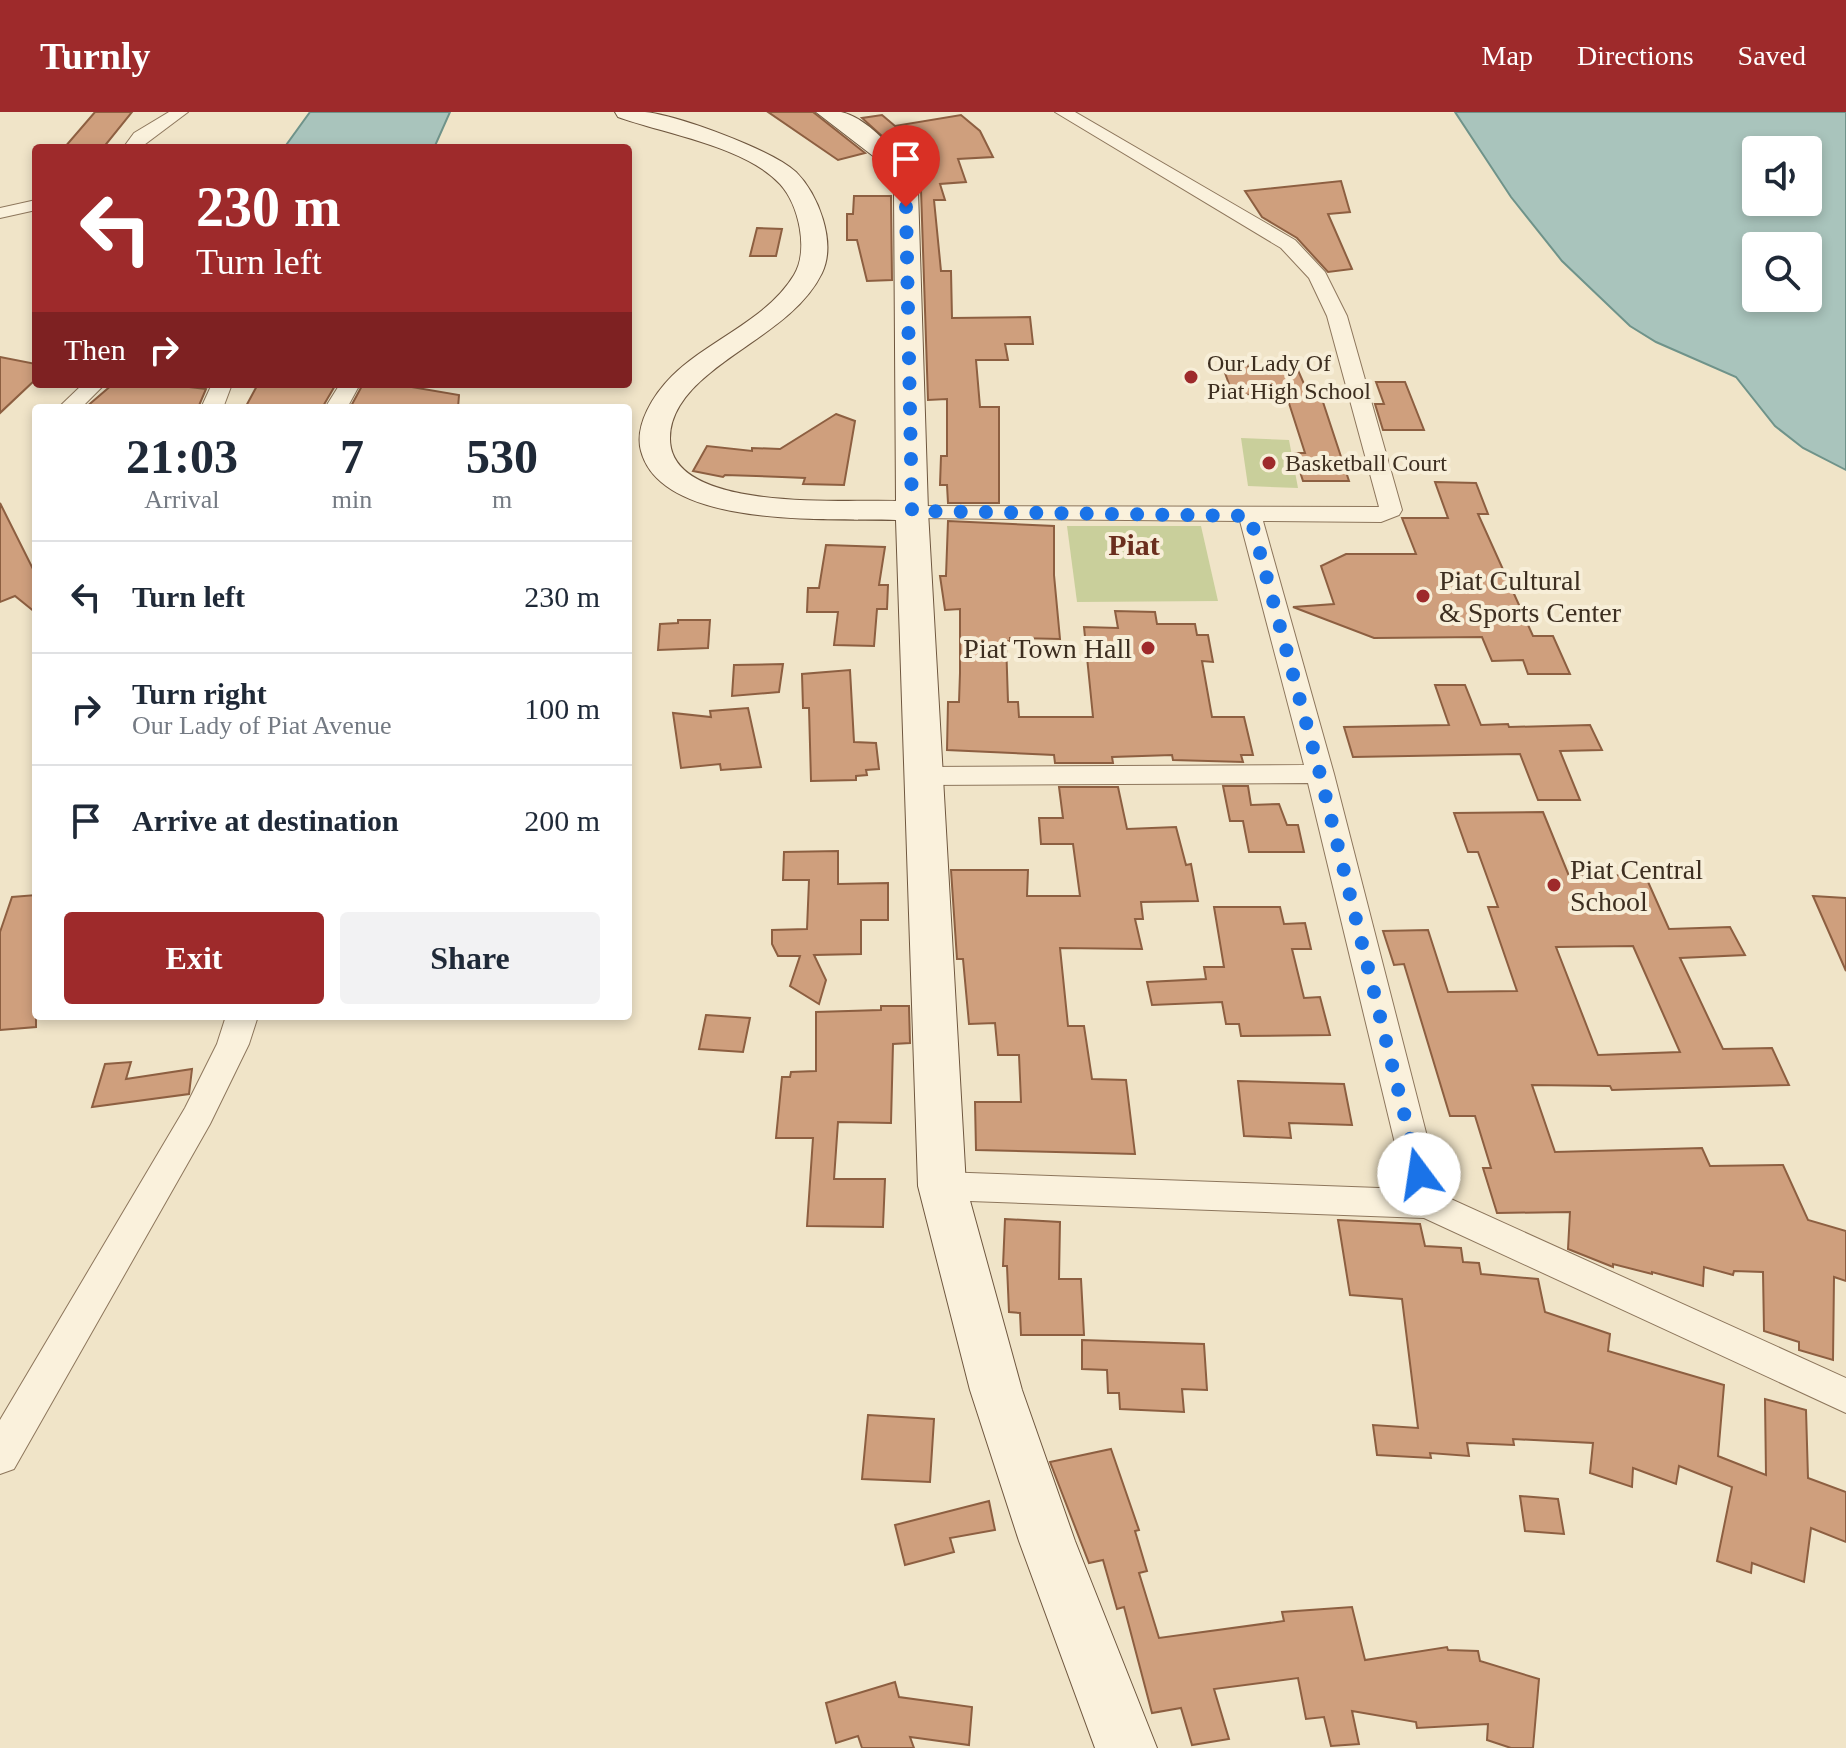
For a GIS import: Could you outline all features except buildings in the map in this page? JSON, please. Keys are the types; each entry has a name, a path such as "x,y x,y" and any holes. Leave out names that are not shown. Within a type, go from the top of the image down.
{"street":[{"path":"134,144 140,137 180,112"},
{"path":"626,112 755,156 788,178 806,210 815,235 809,273 781,304 675,390 654,433 660,465 686,488 742,503 912,511 1250,516 1381,515 1391,510 1337,316 1318,276 1288,244 1063,112"},
{"path":"827,112 876,145 902,173 906,190 912,511 942,1186 996,1390 1047,1541 1126,1748"},
{"path":"0,213 32,206"},
{"path":"73,404 91,388"},
{"path":"1250,516 1320,774 1427,1204"},
{"path":"926,776 1320,774"},
{"path":"0,1456 198,1115 233,1044 241,1020"},
{"path":"942,1186 1427,1204 1846,1396"}],"green space":[{"name":"Basketball Court","path":"1241,438 1289,440 1298,488 1248,486"},
{"path":"1067,526 1201,526 1218,601 1077,602"}],"water":[{"path":"310,112 450,112 436,144 287,144"},
{"path":"1455,112 1846,112 1846,470 1803,448 1775,426 1736,377 1656,342 1630,326 1562,261 1511,197"}],"place":[{"name":"Our Lady Of Piat High School","path":"1191,377"},
{"name":"Basketball Court","path":"1269,463"},
{"name":"Piat Cultural & Sports Center","path":"1423,596"},
{"name":"Piat Town Hall","path":"1148,648"},
{"name":"Piat Central School","path":"1554,885"}],"district":[{"name":"Piat","path":"1134,545"}],"route":[{"path":"906,207 912,511 1250,516 1320,774 1419,1174"}]}
